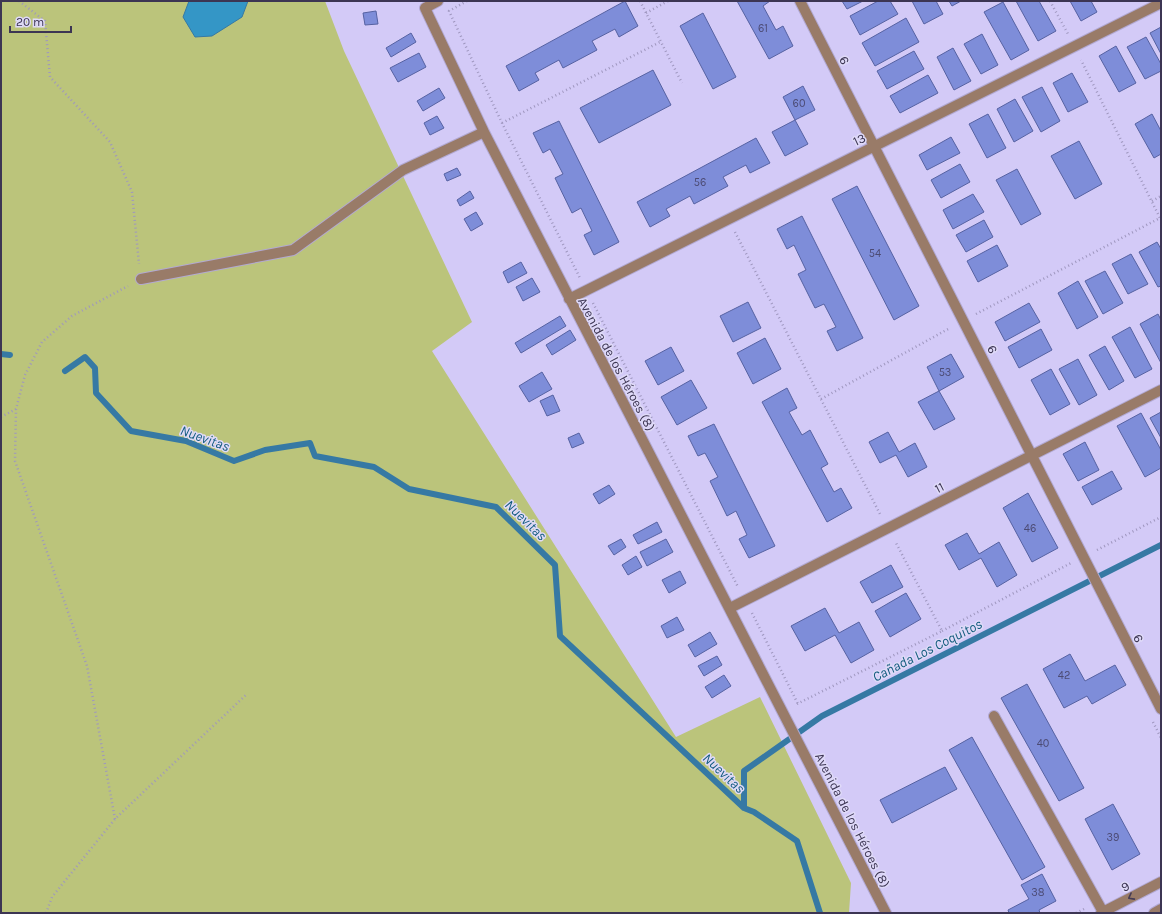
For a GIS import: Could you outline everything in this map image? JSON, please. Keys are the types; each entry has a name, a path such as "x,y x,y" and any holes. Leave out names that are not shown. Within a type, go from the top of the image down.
{"street":[{"name":"Avenida de los Héroes (8)","path":"438,1 425,8 484,132 886,913"},
{"name":"6","path":"800,1 1161,709"},
{"name":"13","path":"569,299 1161,3"},
{"path":"141,279 293,250 403,170 484,132"},
{"name":"11","path":"730,608 1161,390"},
{"path":"994,716 1102,913"},
{"name":"9","path":"1102,913 1161,882"},
{"path":"1154,913 1161,909"}],"path":[{"path":"19,1 45,21 50,77 110,142 132,192 141,279 72,316 42,342 25,375 16,409 15,461 87,666 115,819"},
{"path":"467,1 449,11 502,123 586,290 798,704"},
{"path":"640,1 662,41 682,83"},
{"path":"646,13 668,1"},
{"path":"821,399 964,321 1160,218 1050,1"},
{"path":"502,123 662,41"},
{"path":"1152,201 1161,196"},
{"path":"728,219 942,631"},
{"path":"1,417 16,409"},
{"path":"782,711 942,631 1161,517"},
{"path":"46,913 52,897 115,819 247,694"}],"green space":[{"path":"1,1 325,1 344,51 472,322 432,351 676,737 760,697 851,883 849,913 1,913"}],"water":[{"path":"189,1 248,1 242,17 212,36 195,37 183,17"}],"building":[{"path":"625,1 638,26 619,37 615,29 592,41 597,50 563,68 559,60 535,73 539,80 519,91 506,66"},
{"path":"737,1 770,1 763,6 776,30 783,26 793,46 769,59"},
{"path":"842,1 863,1 847,9"},
{"path":"878,1 890,1 898,14 860,35 850,16"},
{"path":"912,1 936,1 943,14 924,24"},
{"path":"949,1 961,1 952,6"},
{"path":"1016,1 1039,1 1056,31 1038,41"},
{"path":"1070,1 1091,1 1097,12 1081,21"},
{"path":"1003,2 1029,50 1011,60 984,12"},
{"path":"376,11 378,24 365,25 363,13"},
{"path":"703,13 736,77 713,89 680,26"},
{"path":"906,18 919,42 875,66 862,43"},
{"path":"1161,27 1161,54 1150,33"},
{"path":"411,33 416,42 391,57 386,48"},
{"path":"982,34 998,65 981,74 964,44"},
{"path":"1146,37 1161,64 1161,71 1145,79 1127,47"},
{"path":"1116,46 1136,83 1119,92 1099,56"},
{"path":"953,48 971,81 954,90 937,57"},
{"path":"914,51 924,69 887,89 877,71"},
{"path":"419,53 426,67 398,82 390,68"},
{"path":"653,70 671,105 599,143 580,108"},
{"path":"1072,73 1088,102 1068,112 1053,83"},
{"path":"928,75 938,93 900,113 890,96"},
{"path":"803,86 815,110 795,120 783,97"},
{"path":"1042,87 1060,121 1041,132 1022,97"},
{"path":"439,88 445,98 423,111 417,101"},
{"path":"1015,99 1033,131 1014,142 997,109"},
{"path":"988,114 1006,148 987,158 969,124"},
{"path":"1152,114 1161,131 1161,154 1154,158 1135,124"},
{"path":"437,116 444,128 430,135 424,123"},
{"path":"795,120 808,144 785,156 772,132"},
{"path":"559,121 619,242 594,255 584,235 592,231 581,208 572,213 555,178 563,174 550,149 543,153 533,133"},
{"path":"951,137 960,153 927,170 919,155"},
{"path":"756,138 770,163 750,173 746,165 723,177 728,186 694,204 690,196 666,209 670,216 650,227 637,202"},
{"path":"1079,141 1102,184 1075,199 1051,156"},
{"path":"960,164 970,182 941,198 931,180"},
{"path":"457,168 461,175 447,181 444,174"},
{"path":"1017,169 1041,214 1021,225 996,180"},
{"path":"857,186 919,306 894,320 832,199"},
{"path":"470,191 474,198 460,206 457,200"},
{"path":"973,194 984,212 953,229 943,210"},
{"path":"476,212 483,224 471,231 464,219"},
{"path":"802,216 863,338 837,351 827,331 836,327 824,304 815,308 798,274 806,270 794,245 787,249 777,229"},
{"path":"984,220 993,237 966,252 956,235"},
{"path":"1157,242 1161,249 1161,286 1158,287 1139,252"},
{"path":"997,245 1008,266 978,282 967,261"},
{"path":"1131,254 1148,284 1128,294 1112,264"},
{"path":"521,262 527,273 508,283 503,272"},
{"path":"1105,271 1123,303 1103,314 1085,281"},
{"path":"532,278 540,292 523,301 516,287"},
{"path":"1078,281 1098,317 1077,329 1058,293"},
{"path":"748,302 761,328 733,342 720,316"},
{"path":"1029,303 1040,322 1005,341 995,322"},
{"path":"1158,314 1161,320 1161,363 1140,324"},
{"path":"560,316 566,326 521,353 515,343"},
{"path":"1130,327 1152,369 1135,378 1112,337"},
{"path":"1041,329 1052,350 1019,368 1008,347"},
{"path":"570,330 576,340 552,355 546,345"},
{"path":"765,338 781,369 753,384 737,353"},
{"path":"1105,346 1124,381 1109,390 1089,355"},
{"path":"671,347 684,371 658,385 645,361"},
{"path":"951,354 964,377 939,391 927,367"},
{"path":"1078,359 1097,395 1079,405 1059,369"},
{"path":"1051,369 1070,404 1050,415 1031,380"},
{"path":"542,372 552,389 529,402 519,386"},
{"path":"691,380 707,408 677,425 661,397"},
{"path":"787,388 797,408 789,412 802,435 810,430 828,464 821,468 834,492 841,488 852,508 827,522 762,402"},
{"path":"939,391 955,419 934,430 918,402"},
{"path":"553,395 560,411 547,416 540,401"},
{"path":"1161,412 1161,438 1150,418"},
{"path":"1141,413 1161,450 1161,468 1145,477 1117,426"},
{"path":"714,424 775,546 749,558 739,539 747,535 736,511 727,516 710,481 718,477 705,453 698,456 688,436"},
{"path":"888,432 899,452 915,443 927,467 908,477 896,455 880,463 869,442"},
{"path":"579,433 584,443 572,448 568,438"},
{"path":"1085,442 1099,470 1078,481 1063,454"},
{"path":"1112,471 1122,489 1092,505 1082,487"},
{"path":"609,485 615,494 599,504 593,494"},
{"path":"1028,493 1058,548 1032,562 1003,508"},
{"path":"657,522 662,532 638,544 633,535"},
{"path":"967,533 979,554 999,542 1017,575 997,587 981,558 959,570 945,545"},
{"path":"621,539 626,547 614,555 608,546"},
{"path":"666,539 673,552 647,566 640,552"},
{"path":"636,556 642,567 628,575 622,565"},
{"path":"891,565 903,587 872,603 860,582"},
{"path":"680,571 686,583 669,593 662,580"},
{"path":"906,593 921,619 890,637 875,611"},
{"path":"825,608 839,633 859,622 874,650 851,663 835,635 805,651 791,626"},
{"path":"677,617 684,630 667,638 661,626"},
{"path":"710,632 717,644 695,657 688,645"},
{"path":"1070,654 1085,681 1115,665 1126,685 1092,704 1087,696 1064,708 1043,669"},
{"path":"717,656 722,665 704,676 698,666"},
{"path":"724,675 731,686 712,698 705,687"},
{"path":"1027,684 1084,788 1059,801 1001,698"},
{"path":"972,737 1045,867 1022,880 949,750"},
{"path":"945,767 957,789 892,823 880,800"},
{"path":"1113,804 1140,854 1112,870 1085,819"},
{"path":"1042,874 1056,901 1039,910 1040,913 1009,913 1008,910 1029,899 1021,885"}],"waterway":[{"name":"Nuevitas","path":"1,354 10,355"},
{"name":"Nuevitas","path":"65,371 85,357 95,368 96,393 131,431 186,441 234,461 265,450 310,443 315,456 374,467 409,489 496,507 555,565 560,636 744,808 754,812 797,841 820,913"},
{"name":"Cañada Los Coquitos","path":"744,808 744,771 822,716 1161,545"}]}
